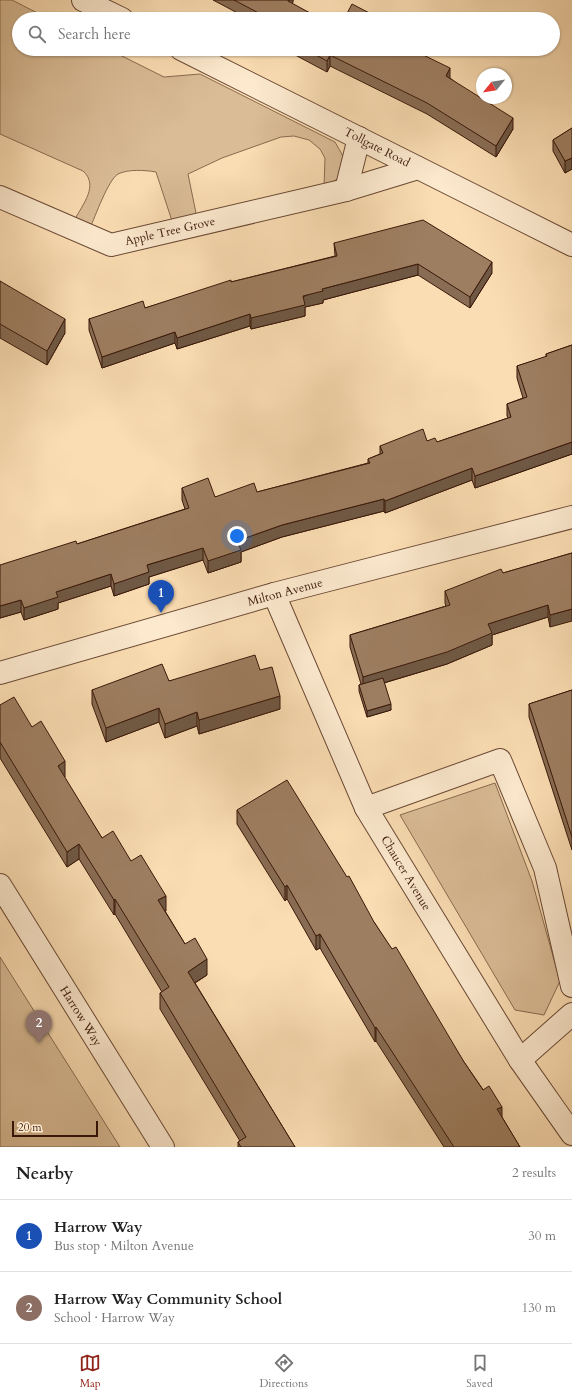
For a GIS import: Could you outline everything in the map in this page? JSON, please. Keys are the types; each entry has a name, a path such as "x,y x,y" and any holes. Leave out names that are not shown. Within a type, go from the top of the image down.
{"street":[{"path":"97,3 111,12"},
{"name":"Tollgate Road","path":"195,56 572,245"},
{"path":"346,190 359,138"},
{"name":"Apple Tree Grove","path":"0,197 111,245 346,190 418,168"},
{"name":"Milton Avenue","path":"0,673 274,594 572,517"},
{"name":"Chaucer Avenue","path":"274,594 366,808 520,1060 572,1134"},
{"path":"366,808 500,760 545,868 572,986"},
{"name":"Harrow Way","path":"0,885 163,1147"},
{"path":"520,1060 572,1014"}],"shaded area":[{"path":"0,0 12,0 35,12 12,12 12,56 122,56 164,77 200,74 335,142 344,158 339,178 324,187 325,158 320,149 309,140 294,136 281,137 222,158 188,174 197,218 173,224 156,172 142,170 122,172 118,174 110,183 90,228 75,219 88,195 90,182 88,176 83,171 0,134"},
{"path":"495,783 532,881 560,981 544,1015 515,1010 400,815"},
{"path":"0,957 120,1147 0,1147"}],"building":[{"path":"234,0 288,0 308,12 257,12"},
{"path":"352,4 367,12 348,12"},
{"path":"318,56 330,56 327,61"},
{"path":"332,56 425,56 450,68 446,76 476,95 476,104 491,104 513,118 496,146 427,103"},
{"path":"572,128 572,158 565,161 553,140"},
{"path":"423,220 492,262 470,297 418,264 322,289 323,291 303,296 305,305 251,318 250,314 177,338 175,332 102,357 89,319 143,301 145,308 231,280 231,282 337,256 334,243"},
{"path":"0,281 65,319 47,351 0,324"},
{"path":"572,345 572,442 475,476 472,468 385,501 384,499 282,525 237,541 241,550 208,561 203,548 147,565 149,572 114,584 111,574 56,592 58,597 24,608 21,600 0,606 0,565 76,541 77,544 189,508 182,488 208,478 215,497 254,483 257,492 370,463 368,459 383,453 380,446 423,429 427,441 435,438 437,442 511,417 507,404 527,397 517,366 547,356 546,354"},
{"path":"572,553 572,609 550,615 548,605 488,624 492,633 447,652 363,677 350,635 450,605 445,591 501,569 503,573"},
{"path":"255,655 260,670 272,667 280,696 199,720 197,712 165,724 159,708 106,728 92,690 162,664 169,681"},
{"path":"383,678 391,704 367,711 359,685"},
{"path":"572,690 572,837 529,704"},
{"path":"14,697 32,727 41,721 65,761 58,766 102,838 113,831 131,861 141,855 166,896 158,900 185,944 195,938 207,959 188,972 295,1147 241,1147 238,1142 246,1137 160,993 169,987 79,844 67,852 0,742 0,705"},
{"path":"287,780 347,877 349,876 374,922 392,949 396,947 464,1062 483,1090 489,1086 502,1107 497,1109 520,1147 454,1147 376,1027 375,1028 320,934 316,936 287,885 285,887 237,810"}],"place":[{"name":"Harrow Way","path":"161,613"},
{"name":"Harrow Way Community School","path":"39,1043"}]}
